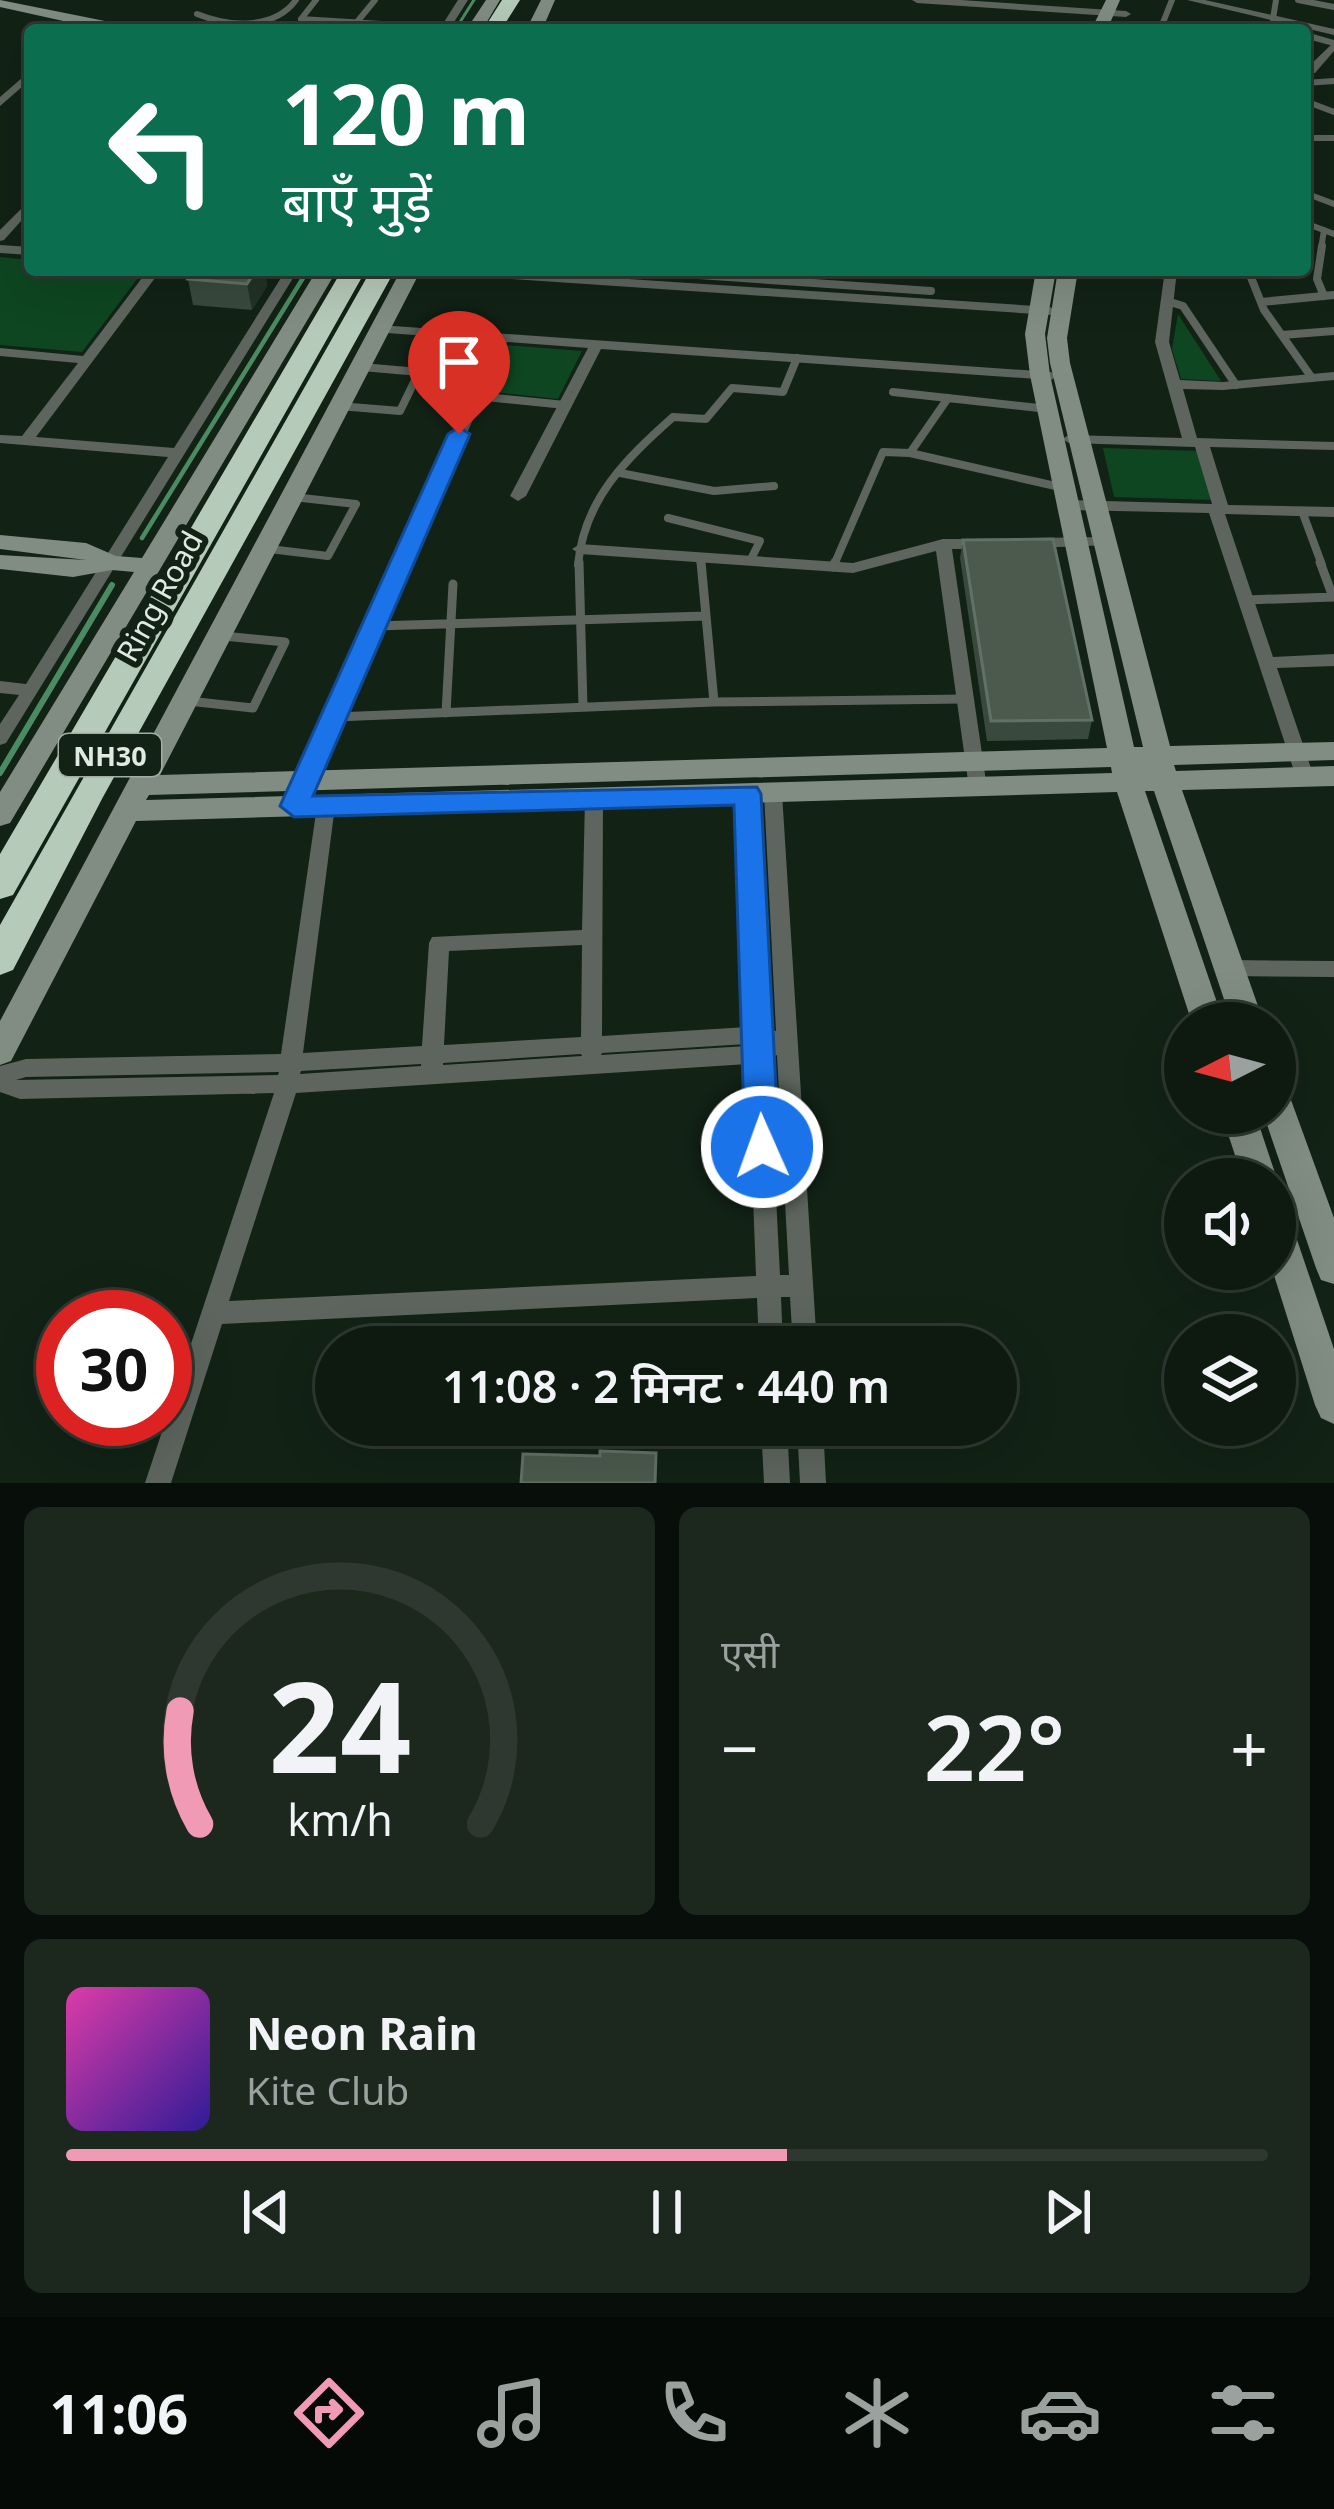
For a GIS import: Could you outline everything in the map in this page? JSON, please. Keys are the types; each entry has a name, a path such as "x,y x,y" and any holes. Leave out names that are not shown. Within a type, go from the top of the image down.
{"highway":[{"name":"Ring Road","path":"0,885 350,276"},
{"name":"Ring Road","path":"0,960 86,796 380,276"}],"street":[{"path":"917,0 1110,7 1126,15"},
{"path":"1192,0 1296,24"},
{"path":"1,6 70,24"},
{"path":"1311,71 1334,44"},
{"path":"0,103 24,80"},
{"path":"0,237 24,211"},
{"path":"26,441 150,276"},
{"path":"0,739 288,276"},
{"path":"0,816 323,276"},
{"path":"0,1052 408,276"},
{"path":"525,276 1050,311"},
{"path":"1047,276 1050,311"},
{"path":"1065,276 1035,334 1052,376 1077,500 1241,1002"},
{"path":"1170,276 1162,342 1174,384 1267,663 1312,769"},
{"path":"380,329 1052,376"},
{"path":"299,794 502,338"},
{"path":"518,496 597,344"},
{"path":"0,352 87,360"},
{"path":"1052,376 1048,409 1067,438"},
{"path":"1174,384 1236,385 1334,376"},
{"path":"1067,438 1334,446"},
{"path":"0,439 176,454"},
{"path":"1077,500 1334,512"},
{"path":"0,542 86,550 112,563"},
{"path":"580,549 853,568 943,544 1091,543"},
{"path":"1091,543 1126,771 1201,1002"},
{"path":"943,544 976,776"},
{"path":"0,562 73,568 112,563 146,566"},
{"path":"1267,663 1334,661"},
{"path":"0,687 29,690"},
{"path":"131,798 1312,769 1334,751"},
{"path":"299,794 326,806 594,799 760,794 976,776"},
{"path":"760,794 788,1042 804,1326"},
{"path":"760,794 758,1044 770,1326"},
{"path":"591,1054 594,799"},
{"path":"158,1483 290,1073 326,806"},
{"path":"432,1064 439,944 592,937"},
{"path":"1229,968 1334,969"},
{"path":"0,1079 20,1090 788,1042"},
{"path":"1287,1134 1334,1268"},
{"path":"213,1313 802,1285"},
{"path":"1296,1290 1334,1405"},
{"path":"775,1446 777,1483"},
{"path":"811,1446 813,1483"}],"lane":[{"path":"197,14 221,21 271,20 285,15 296,0"},
{"path":"316,0 301,19 382,24"},
{"path":"357,22 375,0"},
{"path":"1273,19 1276,0"},
{"path":"1298,0 1334,7"},
{"path":"1312,37 1334,44"},
{"path":"1324,296 1317,279 1329,232"},
{"path":"793,276 931,291"},
{"path":"1250,276 1261,302 1312,378"},
{"path":"1261,302 1334,295"},
{"path":"1167,301 1183,305 1236,385"},
{"path":"1282,335 1334,331"},
{"path":"583,707 580,549 587,514 673,417 706,419 731,388 783,392 797,358"},
{"path":"339,406 400,411 419,372 359,367"},
{"path":"893,392 1048,409"},
{"path":"476,396 565,405"},
{"path":"910,453 948,398"},
{"path":"832,567 884,452 910,453 1077,500"},
{"path":"620,473 714,491 774,486"},
{"path":"264,548 328,556 356,504 291,496"},
{"path":"1246,600 1334,597 1302,511"},
{"path":"668,518 760,541 750,561"},
{"path":"700,557 714,702"},
{"path":"446,712 453,584"},
{"path":"373,626 706,616"},
{"path":"183,700 254,708 285,642 217,635"},
{"path":"332,717 714,702 965,699"}],"green space":[{"path":"0,257 24,259 24,276 139,276 82,352 0,345"},
{"path":"1178,314 1221,381 1181,379 1172,349"},
{"path":"506,345 582,351 558,399 486,391"},
{"path":"1103,448 1200,451 1214,500 1114,497"}],"building":[{"path":"190,276 252,276 247,284 188,279"},
{"path":"1053,539 1092,720 991,721 963,540"},
{"path":"600,1451 656,1453 655,1483 521,1483 523,1454 600,1456"}],"waterway":[{"path":"459,24 474,0"},
{"path":"142,538 304,276"},
{"path":"0,773 112,585"}],"route":[{"path":"459,434 294,806 747,794 762,1147"}]}
